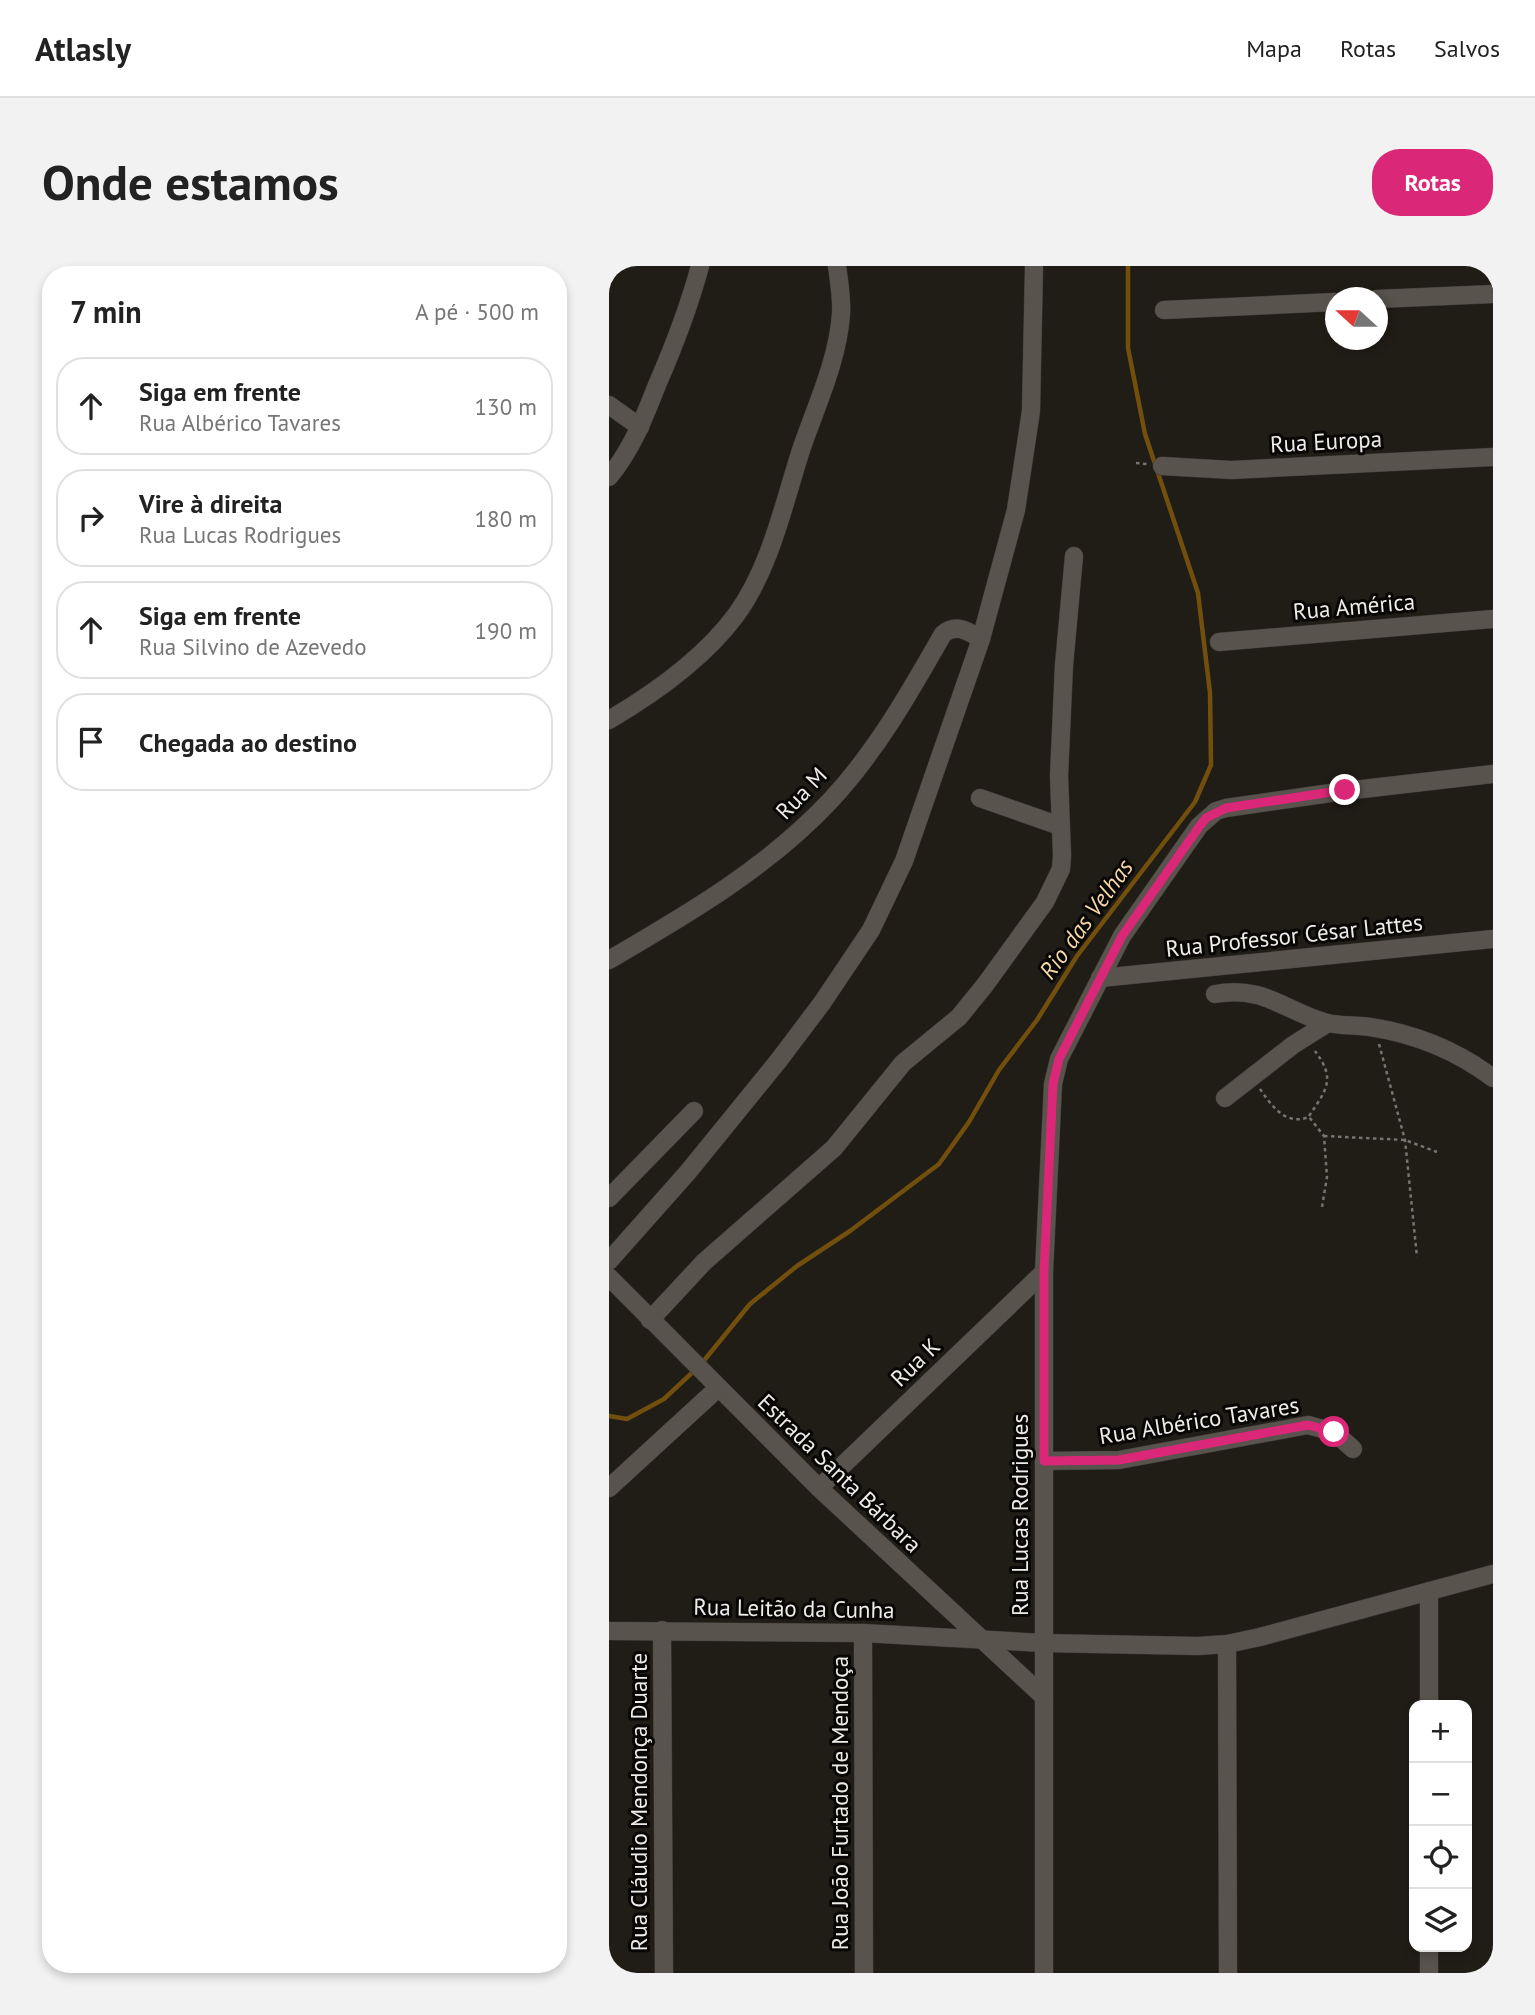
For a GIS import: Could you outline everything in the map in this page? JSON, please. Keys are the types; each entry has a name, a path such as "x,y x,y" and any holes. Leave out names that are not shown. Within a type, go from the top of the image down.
{"street":[{"path":"609,477 632,445 640,427 674,346 700,266"},
{"path":"609,720 687,666 718,637 737,613 758,573 835,351 841,313 837,266"},
{"path":"609,1261 688,1172 822,1003 870,930 904,861 981,639 1011,531 1025,460 1031,411 1034,266"},
{"path":"1388,299 1493,294"},
{"path":"1164,310 1325,302"},
{"path":"609,405 640,427"},
{"name":"Rua Europa","path":"1154,465 1231,470 1493,457"},
{"path":"650,1320 704,1262 834,1148 903,1063 959,1017 1045,902 1056,881 1062,855 1059,776 1074,555"},
{"name":"Rua América","path":"1220,642 1493,619"},
{"name":"Rua M","path":"609,960 686,915 750,873 791,839 831,800 900,711 943,634 949,629 957,628 981,639"},
{"name":"Rua Lucas Rodrigues","path":"1044,1973 1044,1272 1050,1123 1053,1084 1059,1059 1122,936 1192,835 1206,818 1216,811 1345,790 1493,774"},
{"path":"980,798 1060,826"},
{"name":"Rua Professor César Lattes","path":"1100,978 1493,939"},
{"path":"1215,994 1228,991 1255,993 1328,1023 1375,1027 1413,1035 1472,1062 1493,1078"},
{"path":"1226,1098 1305,1037 1328,1023"},
{"path":"609,1198 694,1111"},
{"name":"Rua K","path":"819,1488 1044,1272"},
{"name":"Estrada Santa Bárbara","path":"609,1277 819,1488 1044,1697"},
{"path":"609,1488 715,1385"},
{"name":"Rua Albérico Tavares","path":"1044,1461 1119,1460 1308,1425 1334,1432 1353,1450"},
{"name":"Rua Leitão da Cunha","path":"609,1631 863,1633 1043,1643 1198,1646 1227,1644 1493,1574"},
{"path":"1429,1591 1429,1700"},
{"name":"Rua Cláudio Mendonça Duarte","path":"662,1630 664,1973"},
{"name":"Rua João Furtado de Mendoça","path":"863,1633 864,1973"},
{"path":"1227,1644 1228,1973"},
{"path":"1429,1952 1429,1973"}],"path":[{"path":"1136,463 1154,465"},
{"path":"1375,1027 1405,1140 1417,1257"},
{"path":"1252,1078 1272,1105 1287,1119 1301,1120 1309,1117 1323,1096 1328,1072 1305,1037"},
{"path":"1309,1117 1324,1136 1327,1177 1322,1207"},
{"path":"1324,1136 1405,1140 1437,1152"}],"waterway":[{"name":"Rio das Velhas","path":"702,1363 750,1304 797,1266 850,1231 939,1164 1077,956 1195,802 1211,765 1210,693 1198,593 1145,434 1128,348 1128,266"},
{"name":"Rio das Velhas","path":"609,1416 627,1419 664,1399 696,1369"}],"route":[{"path":"1334,1432 1308,1425 1119,1460 1044,1461 1044,1272 1053,1084 1059,1059 1122,936 1199,827 1216,811 1345,790"}]}
